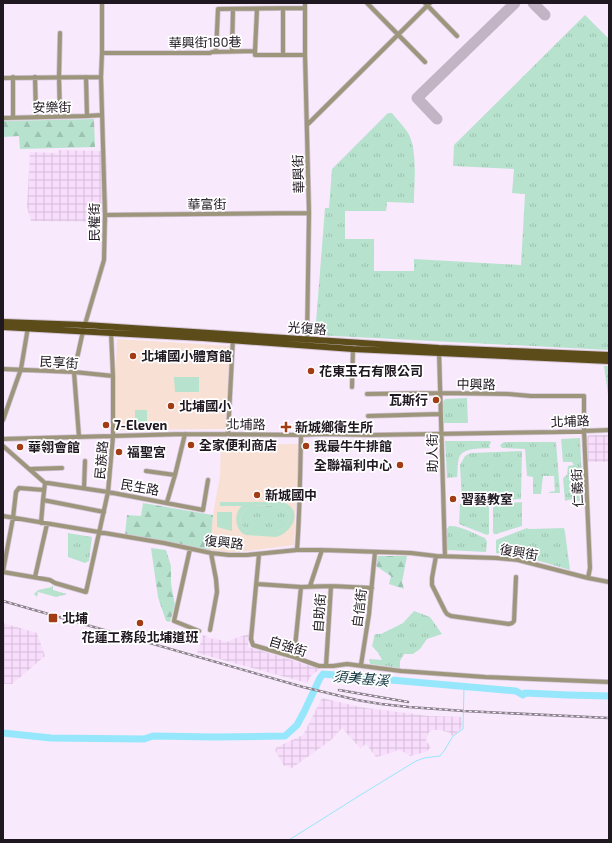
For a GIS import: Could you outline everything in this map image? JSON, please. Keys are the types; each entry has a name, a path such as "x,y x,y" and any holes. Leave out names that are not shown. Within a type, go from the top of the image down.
{"main road":[{"name":"光復路","path":"3,322 28,325 609,361"},
{"name":"光復路","path":"3,327 28,325"},
{"name":"光復路","path":"307,342 353,349 609,356"}],"street":[{"name":"民權街","path":"79,437 74,372 84,328 104,260 101,77 102,3"},
{"name":"華興街","path":"305,3 309,213 307,342"},
{"path":"367,3 426,62"},
{"path":"307,125 427,4 457,36"},
{"path":"216,52 218,9 305,8"},
{"path":"232,51 233,9"},
{"path":"255,51 257,9"},
{"path":"283,9 283,55"},
{"path":"60,33 60,116"},
{"name":"華興街180巷","path":"102,53 210,53 255,51 255,55 305,55"},
{"path":"35,77 36,117"},
{"path":"86,77 87,116"},
{"path":"3,78 101,77"},
{"path":"13,78 13,118"},
{"name":"安樂街","path":"3,118 102,115"},
{"name":"華富街","path":"104,215 309,213"},
{"path":"3,420 22,369 28,325"},
{"name":"民族路","path":"36,577 86,592 108,492 113,436 111,330"},
{"path":"228,434 233,338"},
{"path":"352,387 353,349"},
{"name":"助人街","path":"439,351 445,556"},
{"name":"民享街","path":"3,369 74,372 113,376"},
{"name":"中興路","path":"367,394 440,393 584,396"},
{"name":"仁義街","path":"584,396 590,568 588,578"},
{"path":"368,416 441,414"},
{"name":"北埔路","path":"3,440 185,434 372,435 609,430"},
{"path":"167,502 185,434"},
{"path":"297,550 301,435"},
{"path":"3,446 31,469 45,483 42,500 41,523"},
{"path":"84,488 85,461"},
{"path":"31,469 62,468"},
{"path":"146,471 175,475"},
{"name":"民生路","path":"45,483 48,482 167,502 203,510 208,480"},
{"path":"44,490 19,488 16,492 13,518 3,572 36,577 47,524"},
{"path":"42,500 104,512"},
{"name":"復興路","path":"3,516 229,555 247,555 297,550 322,550 411,553 445,556"},
{"path":"190,549 174,621 199,631"},
{"path":"310,586 322,550"},
{"name":"自信街","path":"361,665 368,622 375,552"},
{"path":"210,630 217,592 211,553"},
{"name":"自強街","path":"259,554 251,639 252,645 319,666 347,664 401,671 485,677 609,682"},
{"path":"436,556 432,585 445,611 451,616 509,624 512,623 514,620 516,577"},
{"name":"復興街","path":"445,556 506,558 609,582"},
{"path":"257,584 372,588"},
{"path":"294,657 301,586"},
{"name":"自助街","path":"326,666 331,586"}],"shaded area":[{"path":"58,150 106,151 108,222 31,221 27,207 30,152 58,153"},
{"name":"北埔國小","path":"117,339 230,346 226,429 116,430 115,384"},
{"path":"589,435 609,435 609,462 588,462 587,437"},
{"name":"新城國中","path":"299,444 294,545 232,553 210,550 213,514 220,476 221,445"},
{"path":"3,623 37,633 45,656 12,684 3,684"},
{"path":"249,634 248,647 321,669 311,676 307,683 197,653 203,635 212,639 227,642"},
{"path":"322,698 360,707 429,716 462,717 462,727 452,736 450,733 440,730 432,730 428,733 426,741 431,747 426,752 410,756 397,750 376,757 366,744 360,748 342,728 331,740 292,768 284,766 275,750 277,747 303,735"}],"green space":[{"path":"585,15 609,39 609,350 315,335 325,208 329,208 332,169 388,113 392,113 406,130 411,140 415,167 414,203 387,202 386,211 345,211 345,239 374,239 374,271 414,271 414,259 521,265 525,194 512,193 514,169 453,166 454,145"},
{"path":"94,119 95,147 20,149 19,136 3,137 3,121"},
{"path":"604,366 609,366 609,402"},
{"path":"174,377 199,377 199,392 175,392"},
{"path":"467,398 468,423 444,423 443,402 445,399"},
{"path":"135,410 147,410 147,428 135,428"},
{"path":"580,438 583,501 572,501 572,499 565,501 563,478 567,475 568,466 574,465 572,462 563,462 561,439"},
{"path":"445,441 490,441 491,443 489,445 490,448 472,449 461,454 458,463 457,477 447,478"},
{"path":"504,442 556,442 560,493 549,493 555,491 554,476 543,476 541,494 533,494 533,477 527,476 525,449 502,448 500,445"},
{"path":"522,451 521,499 497,501 493,497 488,498 485,502 462,500 460,465 465,456 470,453"},
{"path":"220,502 283,502 293,510 294,521 287,531 276,537 246,535 240,531 236,522 238,511 242,506 220,506","holes":["250,506 275,506 286,510 289,514 288,524 278,531 248,531 242,525 241,518 244,511"]},
{"path":"522,502 522,526 494,534 493,507 496,504"},
{"path":"143,503 213,515 210,550 125,535 127,515 141,516"},
{"path":"460,504 487,504 489,507 489,534 487,535 459,524"},
{"path":"250,506 275,506 286,510 289,514 288,524 278,531 248,531 242,525 241,518 244,511"},
{"path":"217,512 232,512 232,531 217,527"},
{"path":"449,526 462,528 485,538 487,542 486,552 446,550 447,529"},
{"path":"527,528 564,528 570,570 522,556 496,553 496,540"},
{"path":"68,533 92,537 89,561 85,563 68,557"},
{"path":"151,548 166,550 171,566 171,584 175,605 170,622 166,621 158,597"},
{"path":"378,556 407,556 402,582 404,589 389,584 391,576 376,566"},
{"path":"53,585 53,590 67,594 56,597 38,592 37,597 34,594 38,590 52,587"},
{"path":"414,611 430,617 442,634 427,639 420,649 413,654 404,654 400,661 400,668 370,664 369,659 382,660 372,646 375,634 381,634 403,623"}],"waterway":[{"name":"須美基溪","path":"3,733 51,738 144,739 153,736 285,736 297,725 323,674 516,691 523,695 525,693 609,696"},
{"path":"289,840 416,761 424,758 440,756 453,736 463,729 464,687"}],"taxiway":[{"path":"437,119 417,98 515,3"},
{"path":"533,3 545,15"}],"railway":[{"path":"3,601 303,687 357,700 409,707 464,711 609,718"},
{"path":"339,690 408,702"}],"place":[{"name":"北埔國小體育館","path":"133,356"},
{"name":"花東玉石有限公司","path":"311,371"},
{"name":"瓦斯行","path":"436,400"},
{"name":"北埔國小","path":"171,406"},
{"name":"7-Eleven","path":"106,425"},
{"name":"新城鄉衛生所","path":"286,427"},
{"name":"全家便利商店","path":"191,445"},
{"name":"我最牛牛排館","path":"306,446"},
{"name":"華翎會館","path":"20,447"},
{"name":"福聖宮","path":"119,452"},
{"name":"全聯福利中心","path":"400,465"},
{"name":"新城國中","path":"257,495"},
{"name":"習藝教室","path":"453,499"},
{"name":"北埔","path":"53,618"},
{"name":"花蓮工務段北埔道班","path":"140,623"}]}
